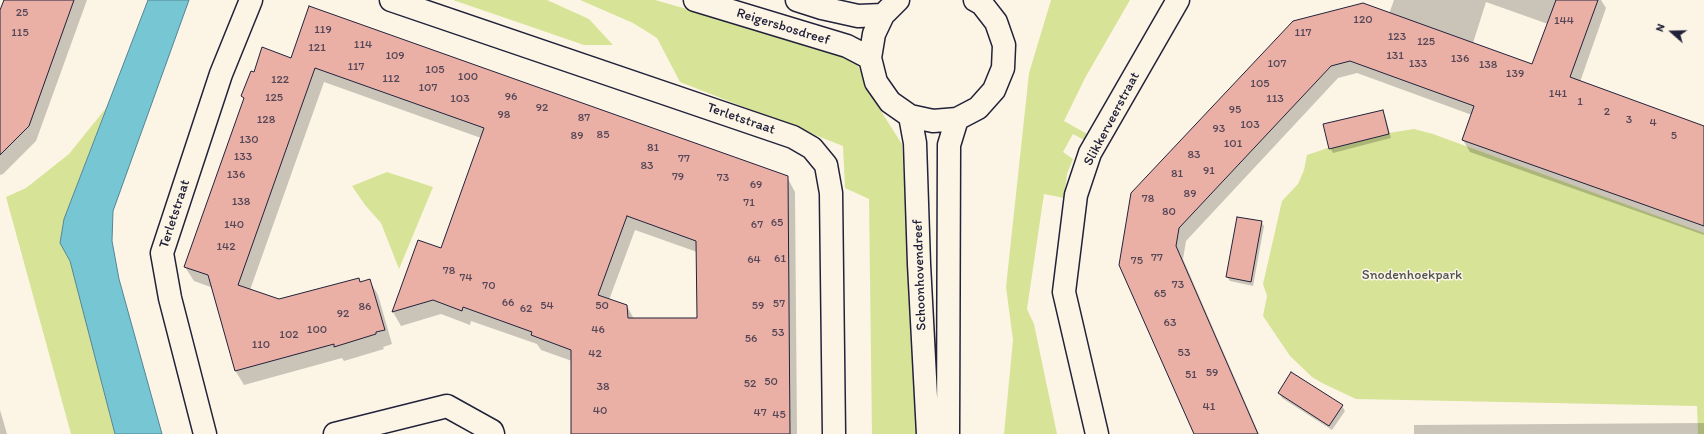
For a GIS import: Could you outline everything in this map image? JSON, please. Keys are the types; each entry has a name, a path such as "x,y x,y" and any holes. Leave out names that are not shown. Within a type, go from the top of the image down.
{"street":[{"name":"Terletstraat","path":"205,434 170,298 162,253 221,74 251,0"},
{"name":"Terletstraat","path":"392,0 793,137 812,148 826,165 831,193 834,434"},
{"name":"Reigersbosdreef","path":"695,0 847,46 870,58"},
{"name":"Reigersbosdreef","path":"797,0 822,8 858,16 891,7"},
{"name":"Slikkerveerstraat","path":"1097,434 1064,292 1076,195 1090,153 1178,0"},
{"path":"891,7 874,34 870,58 876,82 890,102 910,116 933,121 957,119 978,108 994,90 1003,68 1004,45 996,22 980,1"},
{"name":"Schoonhovendreef","path":"910,116 915,143 919,264 928,434"},
{"name":"Schoonhovendreef","path":"948,434 950,272 949,145 957,119"},
{"path":"335,434 447,406 492,431 493,434"}],"green space":[{"path":"453,0 547,0 589,19 613,45 584,45"},
{"path":"580,0 655,0 853,56 879,108 902,144 917,408 916,434 872,434 869,199 845,188 843,146 680,82 657,38 633,23"},
{"path":"1051,0 1130,0 1085,78 1064,121 1089,135 1086,141 1073,134 1063,152 1073,159 1067,174 1064,198 1044,194 1027,309 1034,324 1057,434 1004,434 1013,340 1006,287 1029,73"},
{"path":"106,108 64,219 60,243 70,261 115,434 71,434 6,197 26,188 69,154"},
{"name":"Snodenhoekpark","path":"1414,129 1433,134 1704,233 1704,434 1698,434 1697,406 1356,399 1312,377 1290,356 1263,316 1267,296 1263,284 1282,201 1298,184 1304,170 1307,155 1357,138"},
{"path":"387,172 433,187 399,269 381,223 365,205 352,186"}],"water":[{"path":"148,0 189,0 113,211 112,241 119,279 162,434 115,434 70,261 60,243 64,219"}],"building":[{"path":"4,0 74,0 29,126 0,155 0,10"},
{"path":"1556,0 1598,0 1570,77 1704,126 1704,226 1462,140 1474,106 1350,61 1331,66 1179,228 1176,246 1258,434 1194,434 1119,265 1131,193 1293,21 1363,3 1532,64"},
{"path":"309,6 788,176 790,434 571,434 571,350 531,335 532,332 463,307 462,311 433,300 392,312 418,240 441,248 484,128 315,68 238,285 279,299 359,278 360,282 370,279 385,330 334,347 334,344 235,371 208,275 184,267 244,98 241,96 251,71 254,72 262,47 291,58","holes":["627,216 696,241 697,318 628,318 627,305 598,295"]},
{"path":"1383,110 1389,134 1329,149 1323,124"},
{"path":"1237,217 1262,221 1251,282 1226,277"},
{"path":"1291,372 1343,405 1329,426 1278,393"}]}
